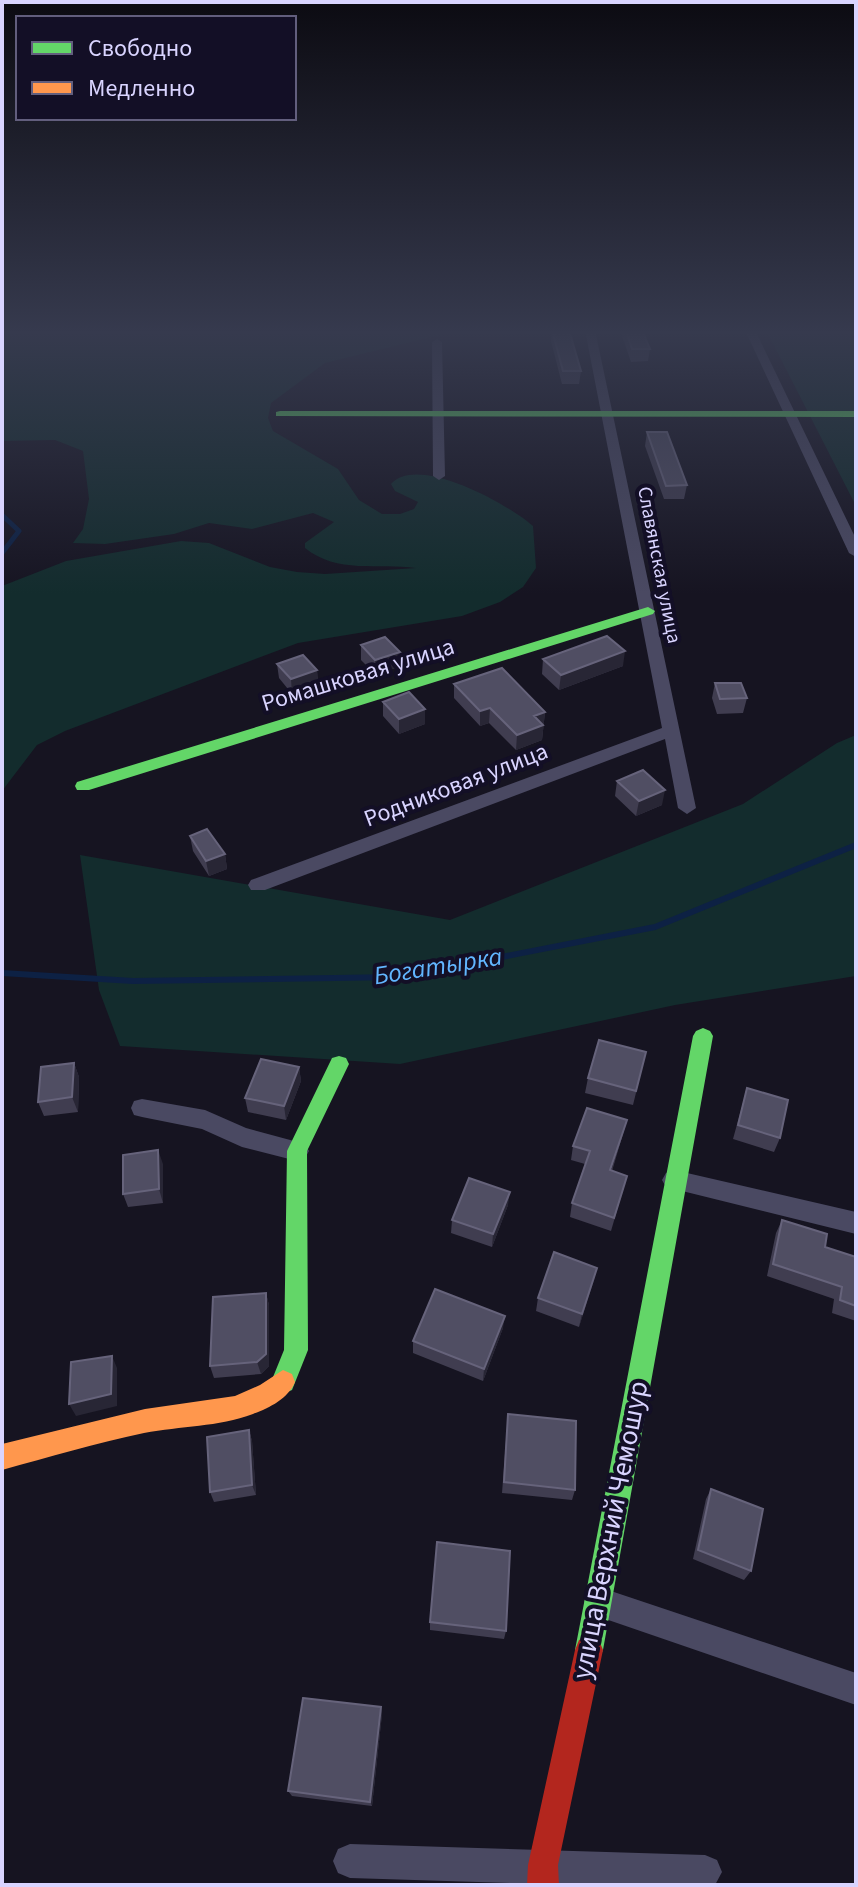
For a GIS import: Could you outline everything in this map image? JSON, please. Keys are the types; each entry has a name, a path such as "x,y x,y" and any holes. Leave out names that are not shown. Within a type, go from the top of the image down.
{"street":[{"path":"438,418 439,476"},
{"name":"Славянская улица","path":"609,418 687,808"},
{"path":"790,418 856,553"},
{"name":"Ромашковая улица","path":"83,786 648,611"},
{"name":"Родниковая улица","path":"258,885 670,731"},
{"name":"улица Верхний Чемошур","path":"543,1875 599,1602 674,1180 703,1036"},
{"path":"2,1457 148,1420 217,1413 269,1396 286,1379 296,1350 297,1151 339,1064"},
{"path":"142,1108 205,1120 242,1137 297,1151"},
{"path":"674,1180 856,1223"},
{"path":"599,1602 856,1689"},
{"path":"350,1861 543,1875 705,1872"}],"green space":[{"path":"2,418 268,418 273,431 338,469 359,500 382,514 400,514 414,509 418,502 395,491 391,484 404,476 441,478 505,506 533,526 536,568 523,587 500,602 462,616 298,643 65,731 37,745 2,791 2,586 66,561 181,541 209,543 270,567 297,572 325,574 416,568 358,566 317,556 305,548 305,543 334,522 313,513 252,529 209,523 174,534 105,544 73,543 83,529 89,499 83,451 55,440 2,441"},
{"path":"811,418 856,418 856,506"},
{"path":"856,735 856,976 675,1005 400,1064 120,1046 99,990 80,855 450,920 743,804 837,743"}],"building":[{"path":"647,432 667,432 687,485 666,486"},
{"path":"607,636 625,651 561,675 543,659"},
{"path":"385,637 400,652 375,660 361,645"},
{"path":"303,655 317,670 291,679 277,664"},
{"path":"502,668 545,712 534,716 543,725 517,735 490,708 480,711 454,684"},
{"path":"715,683 741,683 747,698 720,699"},
{"path":"409,692 425,709 399,719 383,702"},
{"path":"643,770 665,790 639,801 617,781"},
{"path":"207,829 225,854 206,861 190,836"},
{"path":"599,1040 646,1052 636,1091 588,1078"},
{"path":"261,1059 299,1067 284,1106 245,1098"},
{"path":"74,1063 72,1097 38,1102 41,1067"},
{"path":"747,1088 788,1100 780,1138 738,1125"},
{"path":"587,1108 627,1120 610,1170 627,1176 614,1218 572,1203 590,1151 573,1146"},
{"path":"158,1150 159,1189 123,1194 123,1155"},
{"path":"469,1178 510,1192 493,1234 452,1220"},
{"path":"782,1220 827,1234 825,1247 856,1257 856,1306 840,1300 842,1287 773,1264"},
{"path":"554,1252 597,1268 582,1314 538,1298"},
{"path":"435,1289 505,1316 484,1369 413,1341"},
{"path":"266,1293 266,1354 257,1362 210,1366 213,1297"},
{"path":"112,1356 111,1394 69,1404 71,1362"},
{"path":"508,1414 576,1421 575,1490 504,1482"},
{"path":"249,1430 252,1485 210,1492 207,1437"},
{"path":"711,1489 763,1509 751,1571 698,1550"},
{"path":"437,1542 510,1551 506,1631 430,1622"},
{"path":"303,1698 381,1707 370,1802 288,1791"}],"waterway":[{"path":"2,515 19,531 2,553"},
{"name":"Богатырка","path":"2,973 133,981 399,977 655,927 856,845"}],"traffic: fast":[{"path":"83,786 648,611"},
{"path":"589,1650 703,1036"},
{"path":"283,1382 296,1350 297,1151 339,1064"}],"traffic: slow":[{"path":"2,1457 145,1421 235,1408 268,1394 283,1382"}],"traffic: jam":[{"path":"543,1885 543,1865 589,1650"}]}
